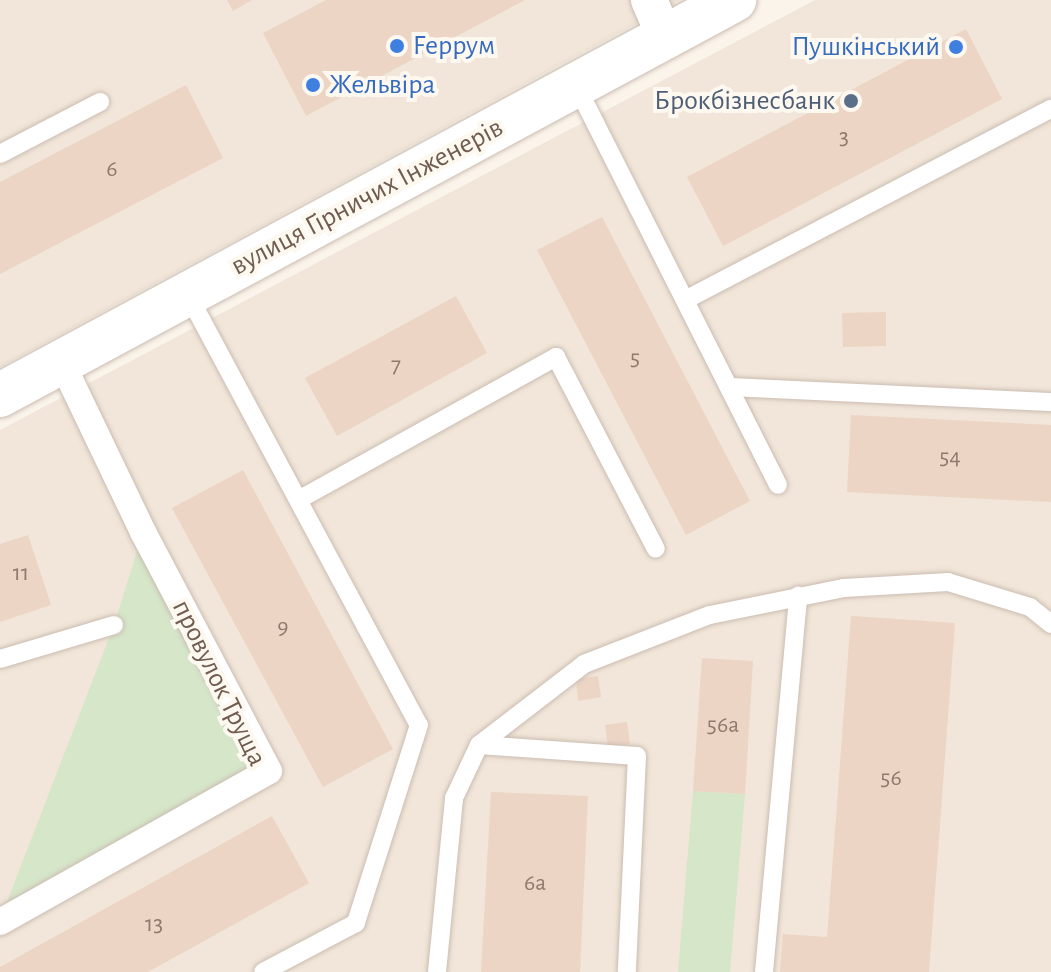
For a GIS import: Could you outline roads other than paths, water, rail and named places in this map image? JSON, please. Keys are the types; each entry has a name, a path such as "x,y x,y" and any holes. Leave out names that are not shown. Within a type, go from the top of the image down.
{"street":[{"name":"вулиця Гірничих Інженерів","path":"0,395 576,85 657,18 734,0"},
{"name":"провулок Труща","path":"0,922 269,771 143,532 62,363"}],"lane":[{"path":"576,85 778,485"},
{"path":"0,154 100,102"},
{"path":"685,300 1051,109"},
{"path":"187,293 419,725 356,923 263,972"},
{"path":"300,499 556,357 656,549"},
{"path":"729,387 1051,402"},
{"path":"437,972 439,908 454,798 479,745 584,664 710,615 798,596 948,582 1030,607 1051,624"},
{"path":"764,972 798,596"},
{"path":"0,659 114,625"},
{"path":"479,745 637,756 627,972"}],"place":[{"name":"Fеррум","path":"397,46"},
{"name":"Пушкінський","path":"956,47"},
{"name":"Жельвіра","path":"313,85"},
{"name":"Брокбізнесбанк","path":"851,101"}]}
